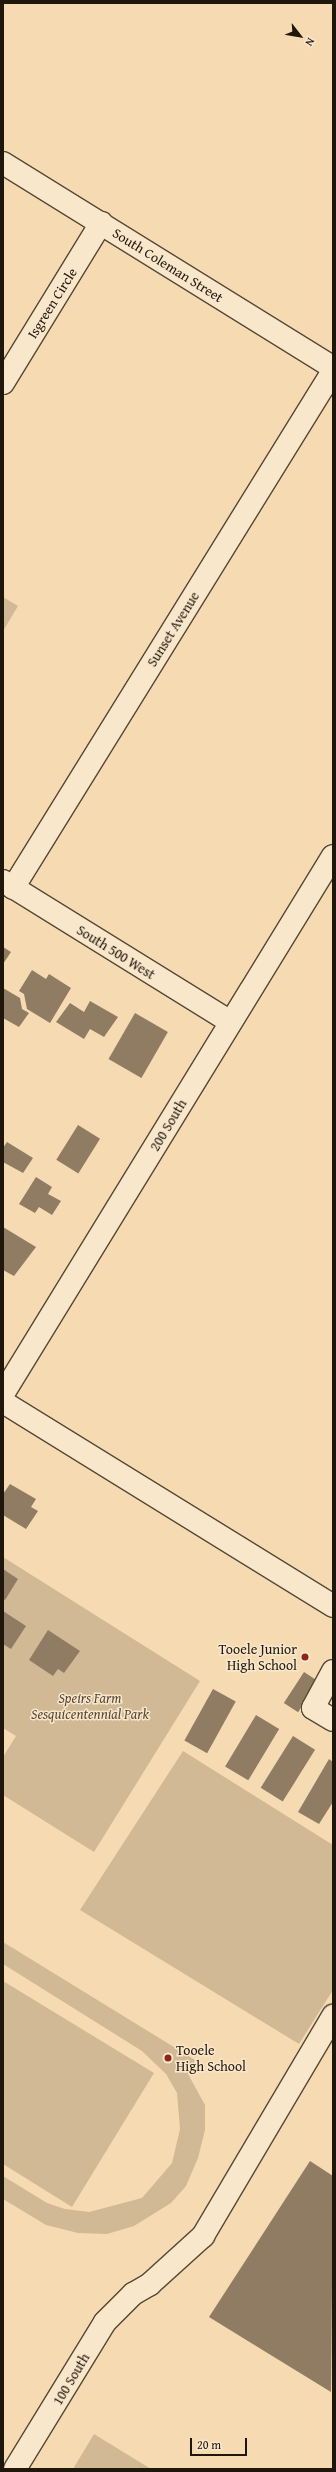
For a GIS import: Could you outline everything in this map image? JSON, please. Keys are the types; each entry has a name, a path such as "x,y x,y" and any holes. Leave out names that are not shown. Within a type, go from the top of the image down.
{"street":[{"name":"South Coleman Street","path":"3,163 102,223 333,370"},
{"name":"Isgreen Circle","path":"3,383 102,223"},
{"name":"Sunset Avenue","path":"8,884 333,370"},
{"name":"200 South","path":"3,1394 333,856"},
{"name":"South 500 West","path":"8,884 230,1022"},
{"path":"3,1402 333,1606"},
{"path":"333,1671 313,1708 333,1720"},
{"name":"100 South","path":"16,2469 105,2322 133,2294 150,2284 203,2236 333,2016"}],"green space":[{"path":"3,597 18,606 3,631"},
{"name":"Speirs Farm Sesquicentennial Park","path":"3,1557 200,1681 94,1852 3,1795 3,1757 16,1736 3,1728"},
{"path":"183,1751 333,1845 333,1990 299,2044 80,1910"},
{"path":"3,1942 195,2060 188,2074 205,2105 205,2130 198,2158 186,2186 171,2203 134,2226 107,2234 78,2233 46,2225 3,2199 3,2176 47,2203 65,2209 89,2212 142,2198 172,2163 180,2129 177,2093 166,2074 142,2051 3,1964"},
{"path":"3,1981 154,2073 72,2207 3,2164"},
{"path":"94,2434 151,2469 73,2469"}],"building":[{"path":"3,947 11,952 3,964"},
{"path":"32,970 46,979 49,974 71,988 50,1023 27,1009 24,994 19,991"},
{"path":"3,988 20,998 22,1009 29,1013 19,1027 3,1018"},
{"path":"90,1001 118,1017 104,1037 90,1029 84,1039 56,1022 70,1003 84,1012"},
{"path":"135,1013 168,1032 141,1078 109,1059"},
{"path":"78,1125 100,1139 78,1174 56,1160"},
{"path":"7,1142 33,1158 23,1173 3,1162 3,1148"},
{"path":"36,1177 52,1187 48,1194 61,1201 52,1215 39,1207 35,1213 19,1204"},
{"path":"3,1227 36,1247 14,1276 3,1270"},
{"path":"10,1484 36,1499 31,1507 38,1511 26,1529 3,1515 3,1494"},
{"path":"3,1569 18,1579 5,1600 3,1599"},
{"path":"3,1611 26,1626 11,1649 3,1644"},
{"path":"48,1630 80,1651 64,1673 58,1669 53,1676 29,1660"},
{"path":"304,1672 318,1681 298,1712 284,1703"},
{"path":"213,1689 236,1702 207,1753 184,1741"},
{"path":"256,1715 279,1729 248,1780 225,1766"},
{"path":"293,1736 315,1750 283,1802 261,1788"},
{"path":"329,1759 333,1762 333,1802 319,1824 298,1812"},
{"path":"310,2161 333,2176 331,2392 209,2317"}],"place":[{"name":"Tooele Junior High School","path":"305,1657"},
{"name":"Tooele High School","path":"168,2058"}]}
